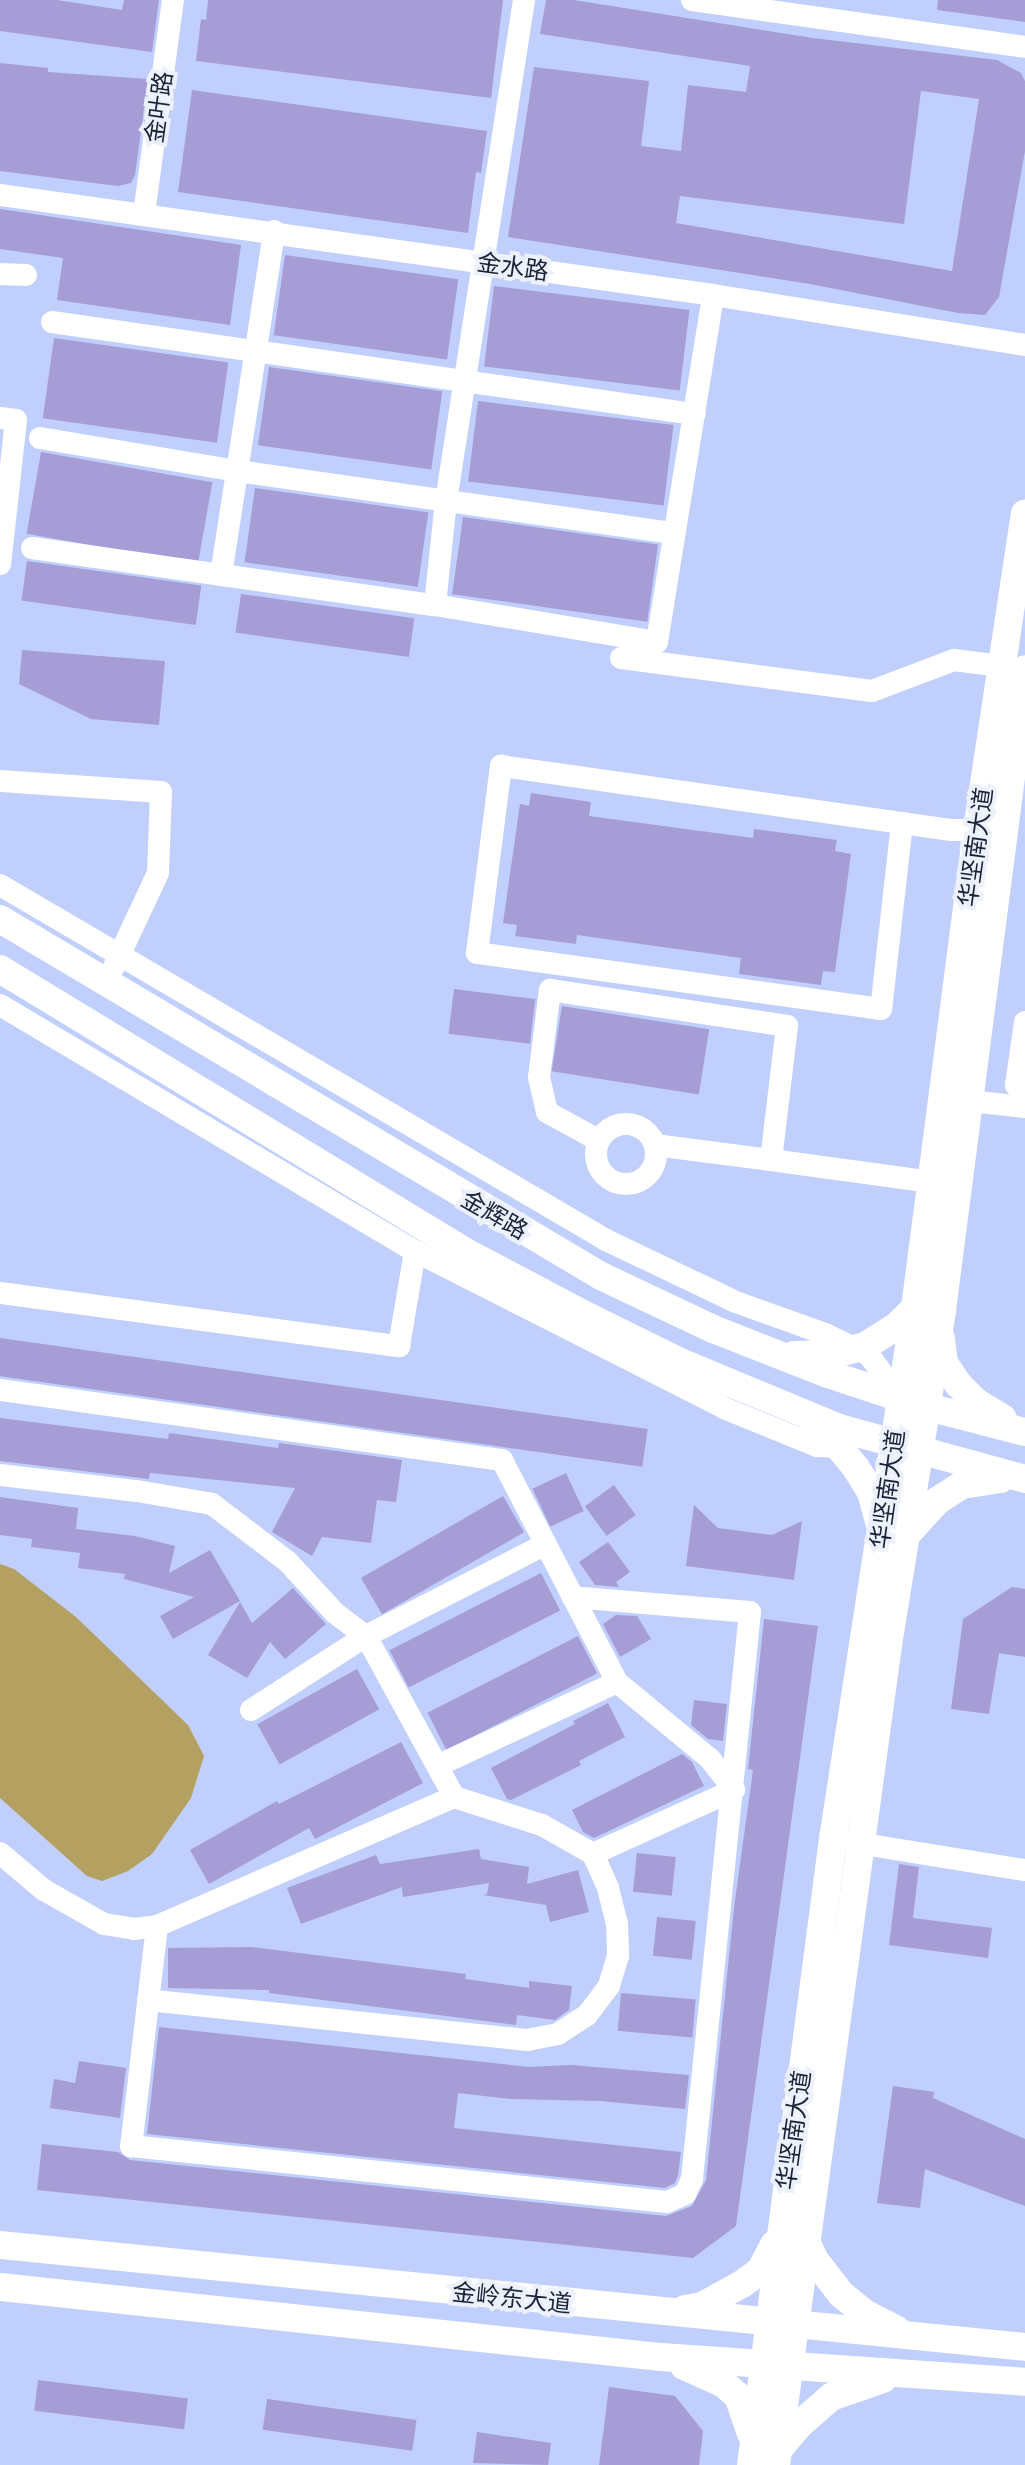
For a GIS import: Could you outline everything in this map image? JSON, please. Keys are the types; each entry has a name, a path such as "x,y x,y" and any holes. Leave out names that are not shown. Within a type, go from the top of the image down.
{"main road":[{"name":"华坚南大道","path":"765,2457 792,2239 833,1839 894,1532 920,1453 970,1101 1019,668 1025,514"},
{"name":"华坚南大道","path":"792,2239 861,1843 894,1532 893,1446 915,1308 977,830 1019,668"},
{"name":"金辉路","path":"0,919 601,1276 713,1329 777,1354 901,1399 1025,1431"},
{"name":"金辉路","path":"0,969 464,1251 680,1362 786,1408 893,1446 1023,1479"},
{"path":"777,1354 812,1356 856,1349 880,1339 915,1308"},
{"path":"939,1330 944,1363 958,1384 976,1402 1025,1431"},
{"path":"786,1408 839,1447 871,1492 894,1532 962,1485 983,1479 1023,1479"},
{"path":"667,2313 702,2306 742,2284 792,2239 814,2259 841,2294 866,2314 911,2336"},
{"name":"金岭东大道","path":"0,2245 1025,2347"},
{"name":"金岭东大道","path":"0,2287 661,2357 1025,2382"},
{"path":"661,2357 700,2371 738,2396 765,2457 831,2397 906,2374"}],"street":[{"name":"金叶路","path":"144,214 173,0"},
{"path":"435,605 446,501 524,0"},
{"path":"692,0 1025,47"},
{"name":"金水路","path":"0,195 274,231 713,295 1025,345"},
{"path":"221,575 274,231"},
{"path":"0,274 26,275"},
{"path":"32,548 435,605 657,642 713,295"},
{"path":"52,322 256,354 694,414"},
{"path":"0,418 16,420 0,564"},
{"path":"40,438 237,471 675,533"},
{"path":"621,658 872,691 954,660 1019,668"},
{"path":"902,823 881,1009 477,953 501,766 902,823 977,830"},
{"path":"0,781 161,792 158,873 106,982"},
{"path":"0,885 606,1240 736,1302 869,1355 901,1399"},
{"path":"598,1140 547,1112 539,1077 550,990 787,1026 771,1160"},
{"path":"0,1005 415,1251 724,1408 817,1446 893,1446"},
{"path":"1025,1022 1016,1085 1025,1086"},
{"path":"970,1101 1025,1107"},
{"path":"625,1123 644,1129 655,1145 656,1155 649,1173 632,1184 612,1181 600,1170 595,1153 598,1140 607,1129 625,1123"},
{"path":"655,1145 932,1182"},
{"path":"0,1293 399,1346 415,1251"},
{"path":"0,1390 502,1460 617,1682 710,1759 734,1790"},
{"path":"0,1475 137,1491 212,1504 288,1562 335,1613 366,1636 454,1797"},
{"path":"251,1710 366,1636 546,1544"},
{"path":"157,1926 131,2146 667,2202 685,2194 692,2179 750,1612 573,1597"},
{"path":"439,1765 617,1682"},
{"path":"593,1854 734,1790"},
{"path":"0,1853 44,1890 90,1918 134,1929 157,1926 454,1797 542,1825 593,1854 608,1888 617,1923 618,1956 609,1986 587,2015 558,2034 527,2040 148,2000"},
{"path":"833,1839 1025,1870"}],"shaded area":[{"path":"0,1564 14,1569 76,1617 188,1725 204,1756 191,1798 152,1854 128,1871 102,1881 87,1876 0,1798"}],"building":[{"path":"0,0 57,0 122,10 124,0 159,0 152,52 0,31"},
{"path":"208,0 503,0 491,98 196,61 201,19 206,20"},
{"path":"546,0 574,0 813,38 997,60 1021,73 1025,81 1025,151 999,297 985,315 958,313 810,284 508,237 534,67 649,81 641,146 681,151 688,85 746,92 750,66 540,34","holes":["921,91 979,99 952,271 676,223 680,196 904,224"]},
{"path":"938,0 1025,0 1025,22 937,10"},
{"path":"0,63 48,68 48,72 148,79 135,175 131,183 118,186 0,171"},
{"path":"192,90 487,131 481,173 476,172 468,233 178,192"},
{"path":"0,209 241,245 230,325 57,300 63,258 0,249"},
{"path":"285,255 458,279 447,360 274,335"},
{"path":"494,286 690,310 680,390 484,366"},
{"path":"54,338 228,362 217,443 43,418"},
{"path":"269,367 442,391 431,470 258,445"},
{"path":"478,401 674,425 664,505 468,481"},
{"path":"41,452 212,482 198,564 27,534"},
{"path":"255,488 428,512 418,587 245,562"},
{"path":"463,517 658,544 647,622 452,594"},
{"path":"27,561 201,585 196,625 21,601"},
{"path":"241,594 414,618 409,657 236,633"},
{"path":"22,650 165,661 159,725 91,719 19,684"},
{"path":"531,793 591,802 589,816 753,838 754,829 837,840 835,851 851,854 835,972 823,971 821,985 739,974 741,958 577,935 576,944 515,936 517,925 503,923 520,804 529,806"},
{"path":"454,989 535,999 530,1044 449,1034"},
{"path":"562,1006 709,1029 699,1094 552,1071"},
{"path":"0,1338 648,1429 642,1467 0,1376"},
{"path":"0,1418 168,1439 169,1433 278,1448 279,1443 402,1460 396,1502 377,1500 371,1543 322,1537 312,1556 272,1532 295,1488 150,1473 149,1479 0,1461"},
{"path":"566,1473 584,1511 550,1527 532,1489"},
{"path":"614,1485 636,1515 607,1536 585,1506"},
{"path":"503,1496 524,1532 382,1614 361,1578"},
{"path":"0,1497 78,1508 76,1529 135,1536 175,1546 169,1573 210,1550 240,1601 173,1639 160,1616 194,1597 124,1579 125,1574 78,1568 80,1553 31,1547 32,1539 0,1535"},
{"path":"694,1505 718,1528 772,1535 802,1521 794,1580 686,1566"},
{"path":"608,1542 630,1572 616,1582 619,1587 595,1585 579,1562"},
{"path":"541,1573 560,1610 409,1688 390,1650"},
{"path":"1012,1587 1025,1589 1025,1657 999,1653 989,1714 951,1709 963,1619"},
{"path":"293,1588 326,1624 285,1659 270,1642 247,1678 208,1655 240,1602 252,1623"},
{"path":"616,1615 637,1616 651,1639 620,1657 603,1624"},
{"path":"764,1619 818,1626 736,2226 693,2258 37,2190 42,2144 118,2152 130,2160 666,2216 692,2206 706,2180 734,1908 753,1770 748,1769"},
{"path":"578,1636 597,1673 446,1750 427,1713"},
{"path":"357,1669 379,1709 280,1765 257,1724"},
{"path":"694,1700 727,1704 723,1741 708,1739 691,1725"},
{"path":"608,1703 625,1737 579,1761 581,1765 511,1800 507,1799 491,1768"},
{"path":"401,1742 423,1783 315,1839 309,1828 209,1884 190,1850 277,1801 279,1804"},
{"path":"682,1754 692,1762 704,1786 594,1838 583,1832 572,1810"},
{"path":"479,1849 481,1859 529,1867 527,1884 578,1870 589,1912 550,1922 546,1905 483,1895 487,1894 489,1883 403,1897 402,1887 301,1924 287,1888 376,1855 380,1864"},
{"path":"637,1853 676,1857 672,1896 633,1892"},
{"path":"899,1864 919,1867 913,1918 992,1928 988,1958 889,1945"},
{"path":"657,1917 696,1921 692,1960 653,1956"},
{"path":"252,1947 466,1974 465,1979 529,1988 529,1981 572,1986 569,2010 555,2020 517,2015 516,2025 269,1993 269,1990 168,1988 168,1948"},
{"path":"621,1993 696,2000 692,2037 618,2031"},
{"path":"159,2027 530,2067 571,2065 689,2075 685,2109 458,2093 454,2128 681,2152 678,2175 675,2183 665,2188 147,2134"},
{"path":"79,2061 126,2068 120,2118 50,2108 54,2079 75,2083"},
{"path":"893,2086 934,2092 933,2098 1025,2139 1025,2206 925,2169 920,2208 877,2203"},
{"path":"38,2380 188,2398 184,2429 34,2411"},
{"path":"609,2387 675,2396 703,2431 699,2465 599,2465"},
{"path":"267,2399 417,2420 412,2451 263,2430"},
{"path":"477,2432 551,2443 548,2465 473,2463"}]}
